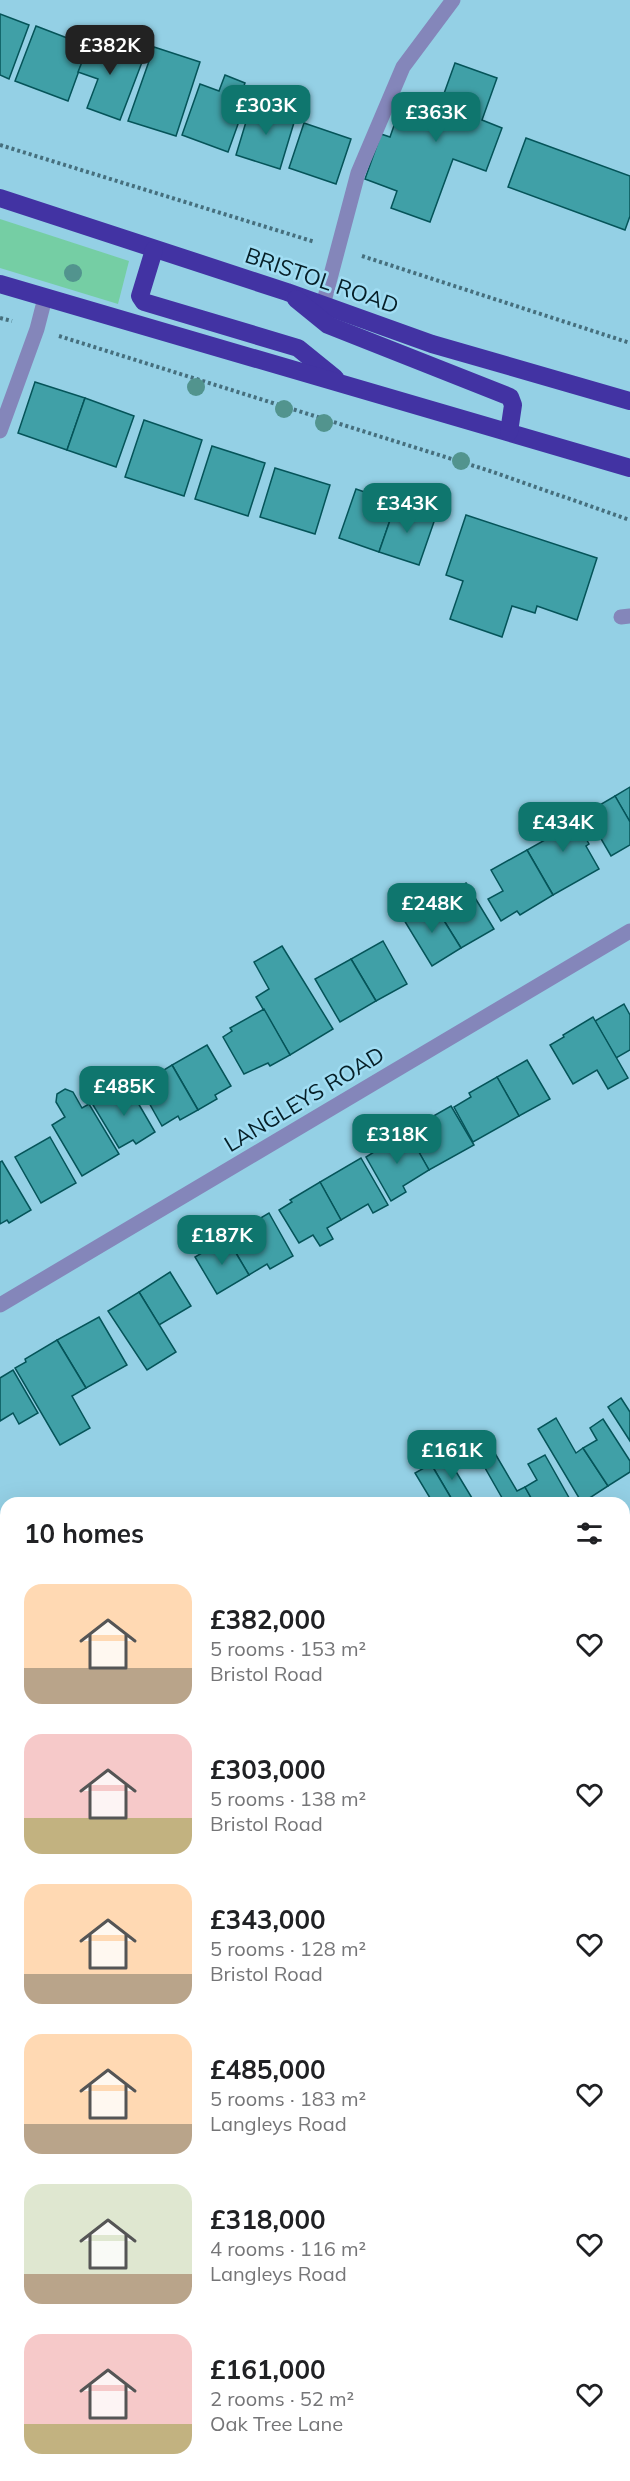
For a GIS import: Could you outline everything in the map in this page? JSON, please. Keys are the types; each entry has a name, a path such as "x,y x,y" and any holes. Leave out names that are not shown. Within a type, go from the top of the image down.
{"highway":[{"name":"BRISTOL ROAD","path":"0,198 287,292 432,344 630,401"},
{"path":"154,250 140,296 142,301 298,348 338,381"},
{"path":"0,284 630,468"},
{"path":"287,292 328,325 510,397 513,405 509,432"}],"street":[{"path":"323,305 358,174 403,67 453,0"},
{"path":"0,431 37,329 45,298"},
{"name":"LANGLEYS ROAD","path":"0,1305 630,931"}],"path":[{"path":"0,318 487,470 630,520"}],"green space":[{"path":"0,219 129,261 118,304 0,268"}],"building":[{"path":"0,14 29,25 9,79 0,75"},
{"path":"36,26 88,46 68,101 15,81"},
{"path":"92,37 144,57 120,120 87,108 98,79 78,72"},
{"path":"154,47 200,62 176,136 128,121"},
{"path":"455,63 497,78 482,120 502,128 486,171 453,159 430,222 391,208 397,191 365,179 381,134 390,137 403,100 437,113"},
{"path":"225,75 245,83 240,97 247,99 228,152 182,135 200,84 219,91"},
{"path":"252,102 296,116 280,169 236,155"},
{"path":"304,123 351,139 336,184 289,168"},
{"path":"526,138 630,176 630,216 625,230 508,187"},
{"path":"35,382 85,398 67,450 18,433"},
{"path":"85,398 134,416 116,467 67,450"},
{"path":"144,420 202,440 184,496 125,477"},
{"path":"212,446 265,463 248,516 195,499"},
{"path":"275,468 330,485 315,534 260,517"},
{"path":"356,489 396,503 379,552 339,538"},
{"path":"396,503 436,516 419,565 379,552"},
{"path":"466,515 597,558 577,620 537,606 535,613 512,606 502,637 450,619 463,581 446,575"},
{"path":"630,787 630,822 615,796"},
{"path":"615,796 630,822 630,845 611,856 586,813"},
{"path":"569,808 589,844 586,846 599,869 553,895 527,850 545,840 537,826"},
{"path":"527,850 553,895 520,915 517,911 501,921 488,899 503,891 491,870"},
{"path":"466,883 494,929 461,948 433,903"},
{"path":"433,903 461,948 432,966 404,920"},
{"path":"383,941 407,984 376,1001 351,959"},
{"path":"282,946 333,1029 290,1055 256,997 269,989 254,962"},
{"path":"351,959 376,1001 340,1022 315,979"},
{"path":"624,1004 630,1015 630,1050 616,1058 595,1021"},
{"path":"264,1009 290,1055 270,1066 268,1063 244,1074 223,1037 232,1031 230,1028"},
{"path":"593,1017 628,1078 608,1089 597,1070 573,1084 550,1045"},
{"path":"207,1045 231,1086 215,1095 217,1099 198,1110 172,1065"},
{"path":"527,1060 550,1099 519,1116 497,1077"},
{"path":"172,1065 198,1110 180,1120 178,1116 162,1126 139,1085"},
{"path":"497,1077 519,1116 473,1142 454,1107 471,1097 469,1093"},
{"path":"127,1084 155,1132 136,1144 133,1140 119,1148 93,1105"},
{"path":"65,1089 73,1092 82,1108 89,1104 119,1154 82,1176 52,1125 65,1117 56,1102 57,1094"},
{"path":"451,1106 474,1145 429,1170 407,1131"},
{"path":"407,1131 429,1170 403,1186 406,1192 391,1201 366,1157"},
{"path":"50,1137 76,1183 41,1203 15,1157"},
{"path":"361,1158 388,1205 373,1213 368,1204 341,1220 320,1182"},
{"path":"2,1161 31,1210 9,1223 7,1220 0,1224 0,1162"},
{"path":"320,1182 341,1220 327,1228 333,1239 320,1246 313,1235 299,1243 279,1210 292,1202 290,1200"},
{"path":"269,1213 293,1256 270,1269 267,1264 249,1275 227,1238"},
{"path":"227,1238 249,1275 217,1294 195,1257"},
{"path":"170,1272 191,1306 159,1325 139,1292"},
{"path":"139,1292 176,1352 147,1370 108,1311"},
{"path":"99,1317 127,1365 86,1388 57,1340"},
{"path":"57,1340 86,1388 72,1396 90,1428 60,1445 15,1368 26,1362 25,1359"},
{"path":"13,1370 38,1413 19,1424 13,1413 0,1421 0,1378"},
{"path":"621,1398 630,1412 630,1441 608,1407"},
{"path":"556,1418 576,1453 583,1448 608,1486 591,1497 578,1497 538,1429"},
{"path":"603,1419 630,1461 630,1472 608,1486 583,1448 597,1440 590,1428"},
{"path":"486,1438 517,1491 525,1487 531,1497 502,1497 472,1445"},
{"path":"446,1455 471,1497 450,1497 431,1464"},
{"path":"545,1455 569,1497 531,1497 525,1487 537,1480 528,1464"},
{"path":"431,1464 450,1497 429,1497 415,1473"}]}
